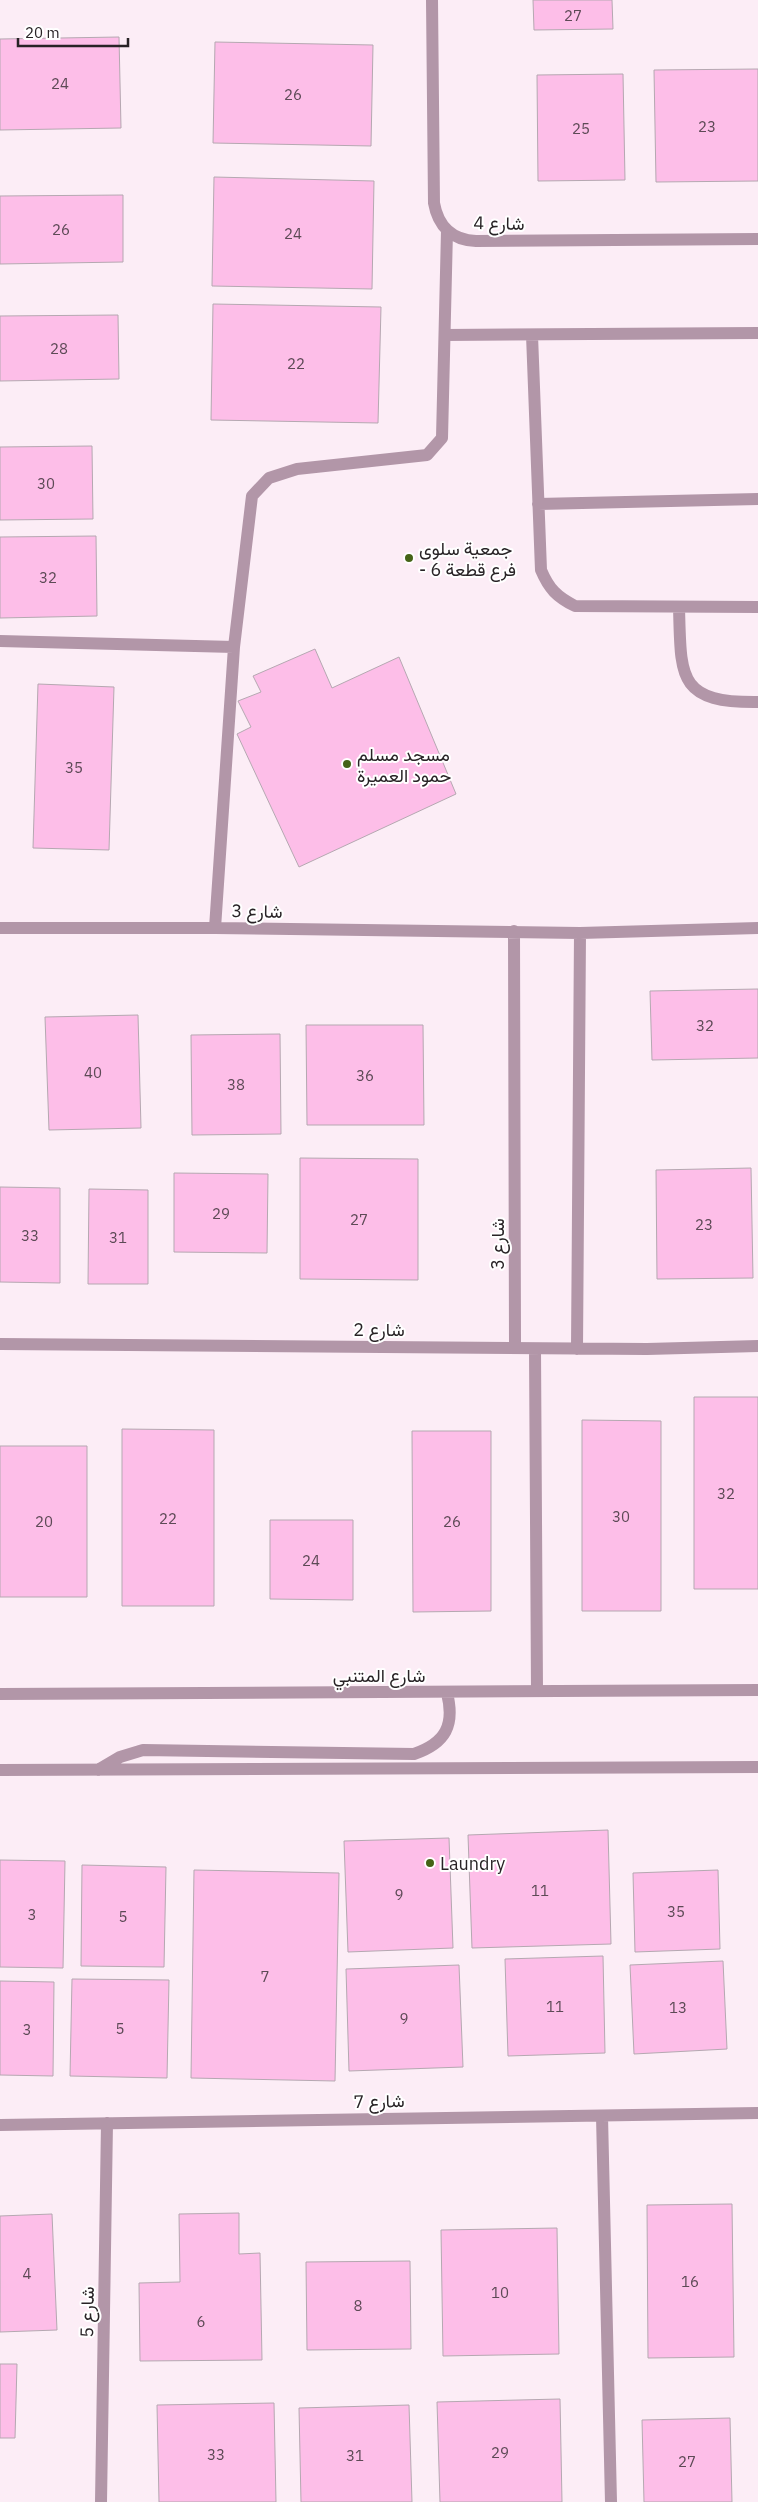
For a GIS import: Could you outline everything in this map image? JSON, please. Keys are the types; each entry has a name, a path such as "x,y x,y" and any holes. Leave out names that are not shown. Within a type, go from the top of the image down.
{"street":[{"name":"شارع 4","path":"432,0 434,203 436,214 447,231 456,237 476,241 758,239"},
{"path":"215,928 234,647 252,496 269,478 297,469 427,456 442,438 447,231"},
{"path":"445,335 758,333"},
{"path":"532,335 541,570 548,586 560,599 575,606 758,607"},
{"path":"538,504 758,499"},
{"path":"679,607 680,659 685,676 696,690 711,699 728,703 758,702"},
{"path":"0,641 234,647"},
{"name":"شارع 3","path":"0,928 215,928 580,933 758,928"},
{"name":"شارع 3","path":"514,931 515,1348"},
{"path":"577,1349 580,933"},
{"name":"شارع 2","path":"0,1344 535,1349 758,1346"},
{"path":"535,1349 537,1690"},
{"name":"شارع المتنبي","path":"0,1694 758,1690"},
{"path":"98,1770 120,1757 143,1750 414,1754 429,1749 442,1738 449,1724 450,1708 446,1692"},
{"path":"0,1770 758,1767"},
{"name":"شارع 7","path":"0,2125 758,2113"},
{"path":"602,2116 611,2502"},
{"name":"شارع 5","path":"101,2502 107,2123"}],"building":[{"path":"533,0 612,0 613,29 534,30"},
{"path":"119,37 121,128 0,130 0,39"},
{"path":"215,42 373,45 371,146 213,143"},
{"path":"758,69 758,181 656,182 654,70"},
{"path":"623,74 625,180 538,181 537,75"},
{"path":"214,177 374,181 372,289 212,286"},
{"path":"123,195 123,262 0,264 0,196"},
{"path":"213,304 381,307 378,423 211,420"},
{"path":"118,315 119,379 0,381 0,316"},
{"path":"92,446 93,519 0,520 0,447"},
{"path":"96,536 97,616 0,618 0,537"},
{"name":"مسجد مسلم حمود العميرة","path":"315,649 332,688 399,657 456,794 299,867 237,734 251,727 238,701 261,692 253,676"},
{"path":"38,684 114,687 109,850 33,848"},
{"path":"758,989 758,1058 652,1060 650,991"},
{"path":"138,1015 141,1128 49,1130 45,1017"},
{"path":"306,1025 423,1025 424,1125 307,1125"},
{"path":"280,1034 281,1134 192,1135 191,1035"},
{"path":"300,1158 418,1159 418,1280 300,1279"},
{"path":"751,1168 753,1278 657,1279 656,1170"},
{"path":"174,1173 268,1174 267,1253 174,1252"},
{"path":"0,1187 60,1188 60,1283 0,1282"},
{"path":"89,1189 148,1190 148,1284 88,1284"},
{"path":"694,1397 758,1397 758,1589 694,1589"},
{"path":"582,1420 661,1421 661,1611 582,1611"},
{"path":"122,1429 214,1430 214,1606 122,1606"},
{"path":"412,1431 491,1431 491,1611 413,1612"},
{"path":"0,1446 87,1446 87,1597 0,1597"},
{"path":"270,1520 353,1520 353,1600 270,1599"},
{"path":"608,1830 611,1944 472,1948 468,1835"},
{"path":"449,1838 453,1948 348,1952 344,1841"},
{"path":"0,1860 65,1861 63,1968 0,1967"},
{"path":"82,1865 166,1867 164,1967 81,1966"},
{"path":"194,1870 339,1873 335,2081 191,2078"},
{"path":"718,1870 720,1949 635,1952 633,1873"},
{"path":"603,1956 605,2053 508,2056 505,1959"},
{"path":"723,1961 727,2049 634,2054 630,1965"},
{"path":"459,1965 463,2067 349,2071 346,1969"},
{"path":"72,1979 169,1980 167,2078 70,2076"},
{"path":"0,1981 54,1982 53,2076 0,2075"},
{"path":"732,2204 734,2357 648,2358 647,2205"},
{"path":"239,2213 239,2254 260,2253 262,2360 140,2361 139,2283 180,2282 179,2214"},
{"path":"52,2214 57,2330 0,2332 0,2216"},
{"path":"557,2228 559,2354 443,2356 441,2230"},
{"path":"410,2261 411,2349 307,2350 306,2262"},
{"path":"0,2364 17,2364 15,2438 0,2438"},
{"path":"560,2399 562,2502 440,2502 437,2402"},
{"path":"274,2403 276,2502 159,2502 157,2405"},
{"path":"409,2405 412,2502 301,2502 299,2408"},
{"path":"730,2418 732,2502 644,2502 642,2420"}],"place":[{"name":"جمعية سلوى - فرع قطعة 6","path":"409,558"},
{"name":"مسجد مسلم حمود العميرة","path":"347,764"},
{"name":"Laundry","path":"430,1863"}]}
